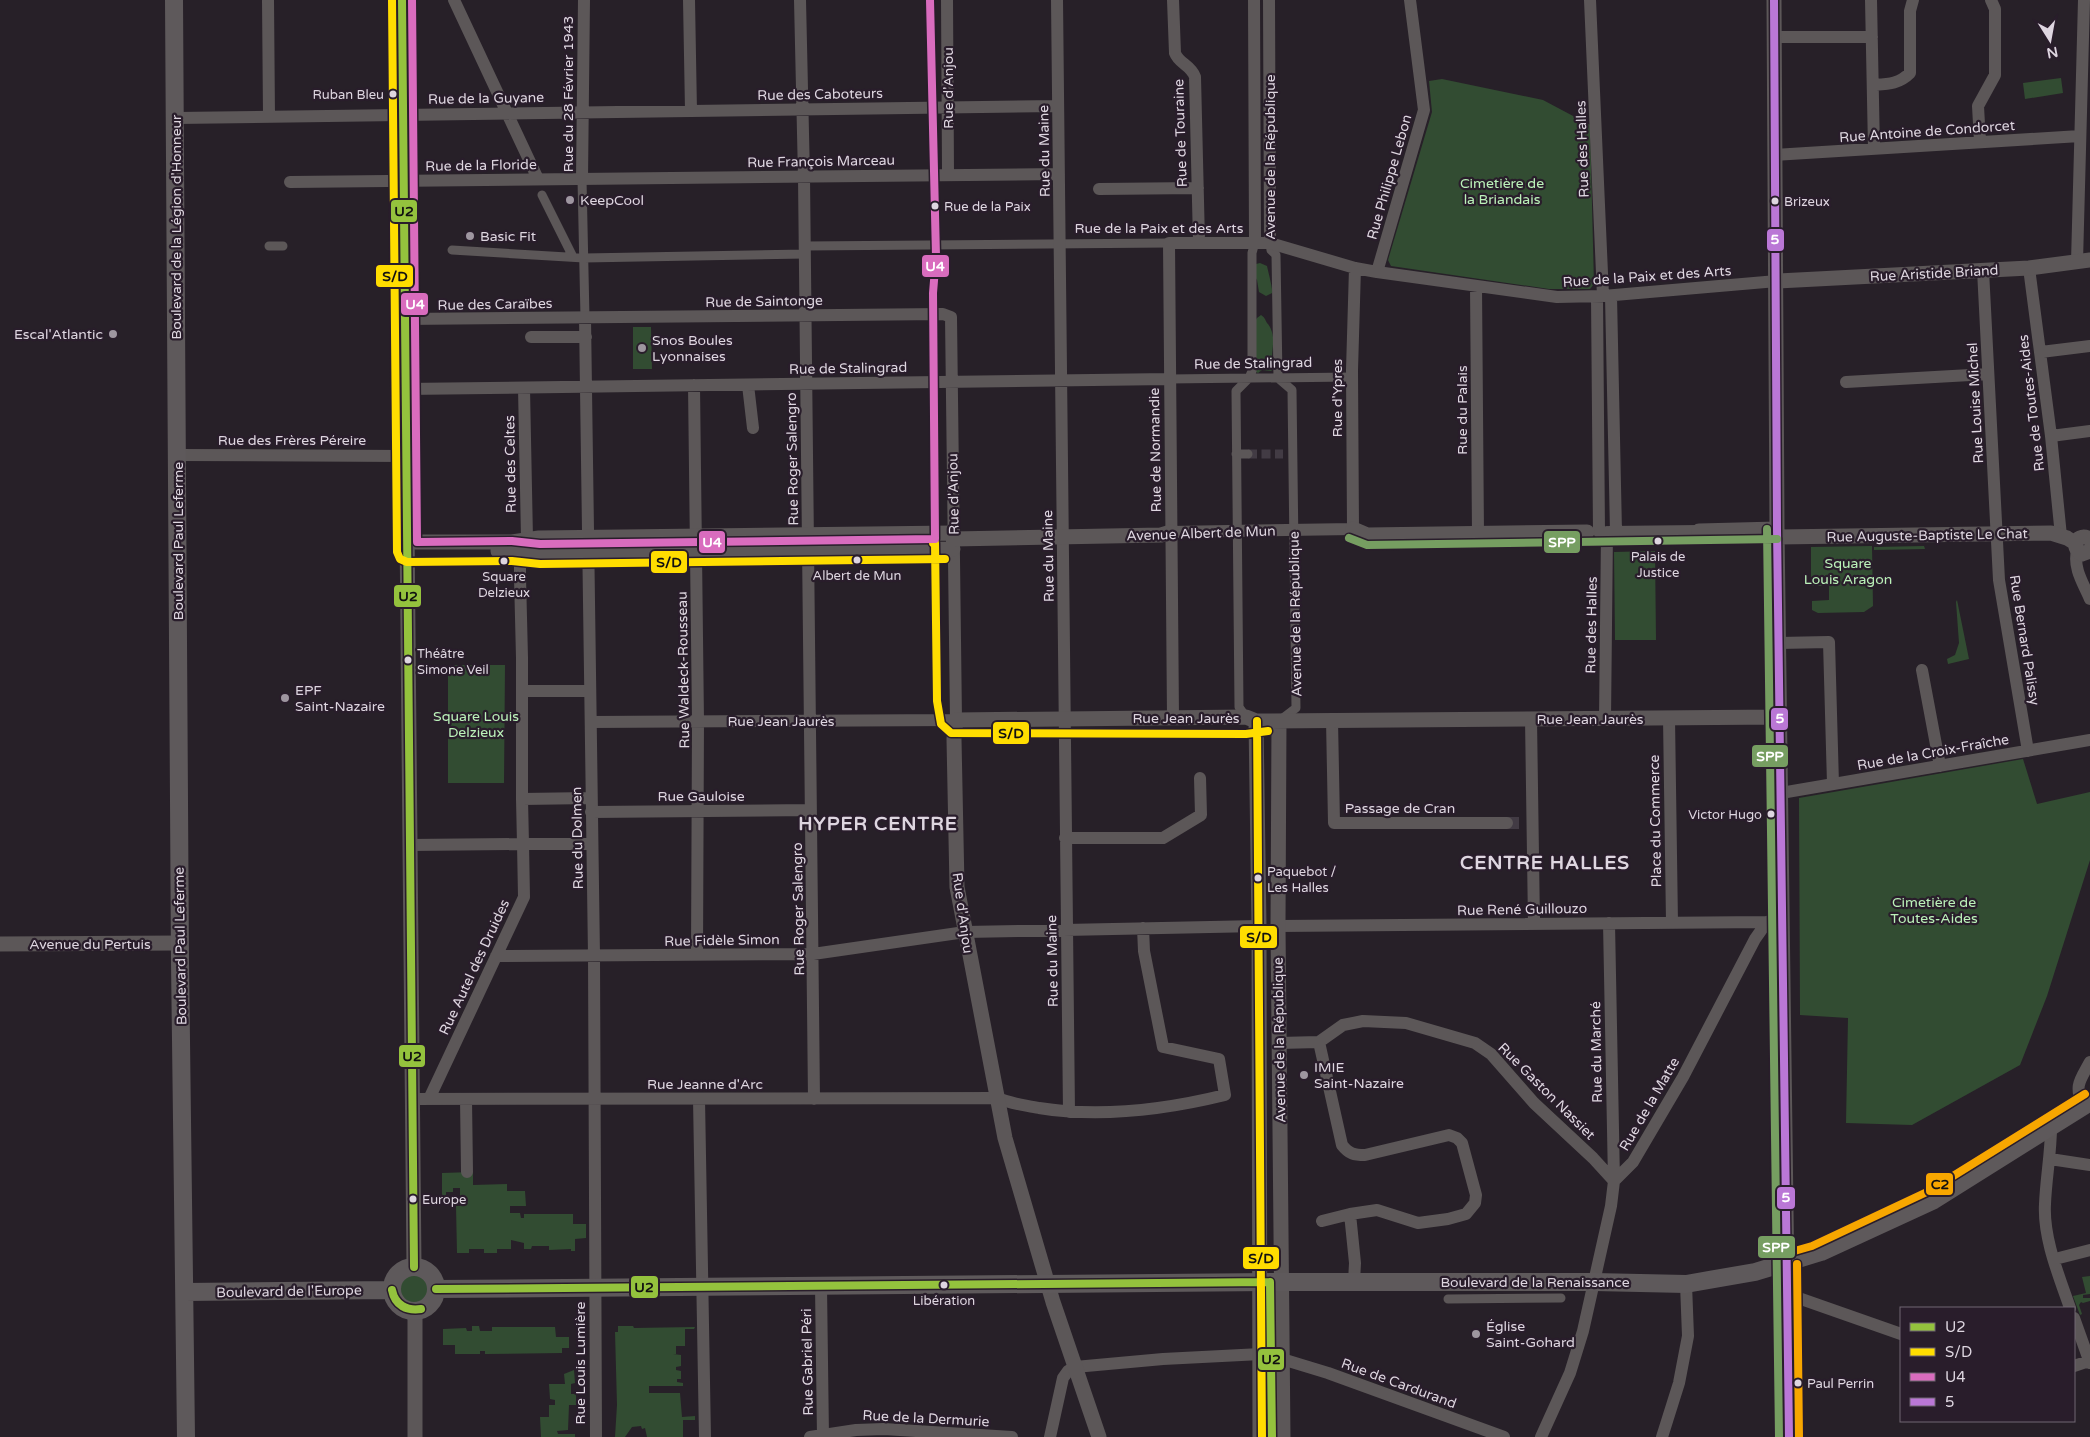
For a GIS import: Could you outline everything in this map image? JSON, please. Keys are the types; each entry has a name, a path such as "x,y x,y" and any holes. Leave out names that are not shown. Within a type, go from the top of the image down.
{"main road":[{"name":"Boulevard de la Légion d'Honneur","path":"174,0 177,455"},
{"name":"Boulevard Paul Leferme","path":"177,455 186,1437"},
{"name":"Boulevard de la Renaissance","path":"436,1289 1250,1282 1594,1282 1686,1284 1755,1272 1816,1255 1934,1200 2086,1105"},
{"path":"414,1267 421,1268 432,1276 436,1289 435,1296 427,1306 415,1311 402,1307 397,1302 392,1290 398,1274 403,1270 414,1267"},
{"name":"Boulevard de l'Europe","path":"185,1292 392,1290"}],"street":[{"path":"268,0 269,116"},
{"path":"402,0 403,180 401,253 406,456 414,1267"},
{"path":"454,0 538,179"},
{"name":"Rue du 28 Février 1943","path":"583,183 584,0"},
{"path":"689,0 691,111"},
{"name":"Rue Roger Salengro","path":"800,0 806,316 814,1098"},
{"name":"Rue d'Anjou","path":"946,175 948,171 945,108 947,0"},
{"name":"Rue du Maine","path":"1057,0 1069,1112"},
{"name":"Rue de Touraine","path":"1173,0 1175,53 1177,58 1189,67 1195,76 1199,242"},
{"name":"Avenue de la République","path":"1254,0 1255,242 1252,253 1252,371 1249,378 1236,391 1236,530 1238,708 1251,719 1259,926 1250,1282 1261,1354 1260,1437"},
{"name":"Avenue de la République","path":"1269,0 1270,250 1276,255 1278,378 1292,390 1295,530 1296,708 1279,721 1278,926 1284,1437"},
{"name":"Rue Philippe Lebon","path":"1377,272 1424,110 1410,0"},
{"name":"Rue des Halles","path":"1590,0 1604,296 1602,532 1605,718"},
{"path":"1774,0 1777,533 1789,1437"},
{"path":"1871,0 1874,149"},
{"path":"1873,85 1902,81 1910,73 1910,11 1914,0"},
{"path":"1980,142 1978,106 1995,75 1995,9 1991,0"},
{"path":"2084,0 2080,136 2084,261"},
{"path":"1774,37 1872,37"},
{"name":"Rue des Caboteurs","path":"582,112 1058,106"},
{"name":"Rue de la Guyane","path":"176,118 582,112"},
{"name":"Rue Antoine de Condorcet","path":"1775,156 2080,136"},
{"name":"Rue François Marceau","path":"583,183 804,177 1059,174"},
{"name":"Rue de la Floride","path":"290,182 538,179 583,183"},
{"path":"583,183 585,315"},
{"path":"1098,189 1198,188"},
{"path":"542,195 573,257"},
{"name":"Rue de la Paix et des Arts","path":"452,250 584,258 1060,243 1255,242 1270,243 1355,268 1556,297 1604,296 1776,281"},
{"name":"Rue de Normandie","path":"1169,243 1173,718"},
{"path":"269,246 283,246"},
{"name":"Rue Aristide Briand","path":"1776,281 2029,268 2084,261"},
{"name":"Rue d'Ypres","path":"1354,529 1352,377 1355,268"},
{"name":"Rue de Toutes-Aides","path":"2029,268 2051,436 2060,536"},
{"name":"Rue Louise Michel","path":"1983,270 1997,534"},
{"name":"Rue du Palais","path":"1476,286 1478,534"},
{"name":"Rue d'Anjou","path":"943,314 952,317 948,382 953,540 957,887 1005,1138 1047,1284 1099,1437"},
{"name":"Rue de Saintonge","path":"585,315 806,316 943,314"},
{"name":"Rue des Caraïbes","path":"404,320 585,315"},
{"name":"Rue du Dolmen","path":"585,315 594,956 595,1288"},
{"path":"531,337 586,337"},
{"path":"2040,352 2090,346"},
{"path":"1846,382 1988,374"},
{"name":"Rue de Stalingrad","path":"405,389 1352,377"},
{"name":"Rue Waldeck-Rousseau","path":"694,385 699,811 697,955"},
{"path":"748,385 753,428"},
{"name":"Rue des Celtes","path":"522,691 524,388"},
{"path":"2051,436 2090,432"},
{"path":"1236,454 1248,454"},
{"path":"1283,454 1293,454"},
{"name":"Rue des Frères Péreire","path":"177,455 406,456"},
{"name":"Avenue Albert de Mun","path":"524,546 589,553 808,551 953,540 1161,536 1171,532 1236,530 1354,529 1367,535 1699,531 1777,533"},
{"name":"Rue Auguste-Baptiste Le Chat","path":"1777,533 2051,533 2060,536 2082,550"},
{"name":"Avenue Albert de Mun","path":"407,547 524,546 589,538 808,534 953,540"},
{"name":"Rue Bernard Palissy","path":"1997,534 1999,580 2028,751"},
{"path":"2090,538 2086,536 2080,537 2082,550 2075,560 2090,598"},
{"path":"1779,643 1829,642 1833,784"},
{"path":"1922,670 1940,766"},
{"path":"522,691 590,690"},
{"name":"Rue Autel des Druides","path":"429,1099 524,897 522,691"},
{"name":"Rue Jean Jaurès","path":"591,722 1173,718 1279,721 1780,717"},
{"name":"Place du Commerce","path":"1669,718 1672,923"},
{"path":"1531,719 1528,823 1534,924"},
{"name":"Passage de Cran","path":"1332,720 1334,822 1507,823"},
{"name":"Rue de la Croix-Fraîche","path":"1781,793 2090,740"},
{"path":"1065,838 1162,838 1201,816 1200,778"},
{"path":"522,799 591,798"},
{"name":"Rue Gauloise","path":"591,812 811,810"},
{"path":"410,845 592,844"},
{"path":"1767,922 1783,920"},
{"name":"Rue René Guillouzo","path":"1278,926 1767,922"},
{"name":"Rue de la Matte","path":"1614,1181 1633,1162 1683,1077 1755,939 1767,922"},
{"name":"Rue du Marché","path":"1609,923 1614,1181"},
{"path":"1066,929 1259,926"},
{"name":"Rue Jeanne d'Arc","path":"412,1099 998,1098 1009,1103 1069,1112 1132,1112 1225,1096 1219,1059 1163,1047 1144,951 1144,928"},
{"name":"Rue Fidèle Simon","path":"496,956 813,954 965,932 1066,929"},
{"name":"Avenue du Pertuis","path":"0,944 180,943"},
{"name":"Rue Gaston Nassiet","path":"1319,1042 1343,1025 1363,1021 1406,1023 1475,1043 1491,1054 1534,1103 1593,1158 1614,1181"},
{"path":"1279,1043 1319,1042 1342,1145 1348,1153 1365,1155 1450,1136 1457,1138 1462,1143 1476,1195 1475,1203 1466,1214 1448,1219 1418,1223 1377,1210 1322,1221"},
{"path":"2086,1105 2077,1091 2090,1062"},
{"path":"699,1098 705,1437"},
{"path":"466,1099 467,1172"},
{"path":"2051,1127 2045,1206 2049,1237 2070,1307"},
{"path":"2050,1159 2090,1165"},
{"path":"1541,1437 1570,1373 1583,1331 1611,1206 1614,1181"},
{"path":"1350,1214 1355,1262 1354,1282"},
{"path":"2055,1259 2090,1250"},
{"path":"1662,1437 1678,1383 1688,1336 1686,1284"},
{"name":"Rue Gabriel Péri","path":"818,1436 820,1286"},
{"name":"Rue Louis Lumière","path":"595,1288 596,1437"},
{"path":"1787,1294 1900,1334"},
{"path":"1448,1299 1561,1298"},
{"path":"415,1311 415,1437"},
{"path":"2075,1321 2089,1362 2075,1366"},
{"path":"1050,1437 1063,1378 1068,1371 1075,1368 1163,1359 1261,1354"},
{"name":"Rue de Cardurand","path":"1282,1359 1328,1373 1504,1437"},
{"name":"Rue de la Dermurie","path":"818,1436 856,1430 1012,1437"}],"green space":[{"path":"2061,78 2063,93 2025,99 2023,83"},
{"name":"Cimetière de la Briandais","path":"1442,79 1543,100 1590,125 1594,284 1590,289 1549,289 1391,266 1388,260 1432,112 1429,81"},
{"path":"1260,263 1267,266 1271,284 1272,293 1266,296 1259,292 1257,280 1253,274 1256,264"},
{"path":"1261,315 1264,317 1273,335 1272,363 1274,368 1271,371 1262,370 1258,373 1256,372 1255,321"},
{"name":"Snos Boules Lyonnaises","path":"633,327 651,327 652,369 633,369"},
{"name":"Square Louis Aragon","path":"1872,546 1873,606 1864,612 1818,613 1812,610 1812,601 1829,600 1829,586 1811,586 1811,547"},
{"path":"1924,546 1925,549 1874,550 1874,547"},
{"path":"1655,551 1656,640 1615,640 1614,552"},
{"path":"1957,600 1969,659 1948,664 1947,659 1955,655 1959,643"},
{"name":"Square Louis Delzieux","path":"448,665 505,665 504,783 448,783"},
{"name":"Cimetière de Toutes-Aides","path":"2023,759 2037,804 2090,792 2090,860 2047,996 2020,1065 1912,1125 1846,1123 1848,1018 1800,1015 1799,798"},
{"path":"473,1172 473,1185 507,1184 507,1191 525,1191 526,1206 510,1206 510,1213 520,1213 521,1218 524,1218 524,1214 573,1214 573,1224 586,1224 586,1238 575,1239 575,1251 571,1251 571,1249 549,1250 549,1246 532,1246 531,1249 524,1249 524,1243 511,1240 511,1249 497,1249 497,1253 484,1253 484,1249 469,1249 469,1253 457,1253 456,1206 460,1206 460,1188 453,1188 453,1192 446,1192 446,1201 442,1201 442,1173"},
{"path":"415,1274 421,1275 426,1279 430,1284 430,1296 426,1301 421,1305 415,1306 409,1305 404,1301 400,1296 399,1290 400,1284 404,1279 409,1275"},
{"path":"2090,1276 2090,1294 2083,1295 2083,1298 2090,1298 2090,1301 2081,1302 2079,1305 2082,1314 2080,1315 2073,1296 2086,1293 2082,1277"},
{"path":"472,1326 479,1326 480,1331 492,1331 492,1327 555,1327 556,1337 569,1337 569,1348 562,1348 562,1353 485,1354 485,1351 480,1351 480,1354 455,1354 455,1345 443,1345 443,1329 466,1328 467,1331 472,1331"},
{"path":"618,1326 633,1326 634,1328 695,1327 694,1329 685,1329 685,1346 676,1346 676,1354 673,1354 681,1355 681,1366 676,1367 676,1370 681,1371 681,1379 677,1379 677,1382 683,1383 683,1386 649,1386 649,1393 680,1393 682,1417 695,1416 695,1420 683,1420 683,1437 647,1437 645,1428 642,1429 641,1426 632,1427 625,1437 615,1437 617,1405 615,1332 618,1332"},
{"path":"574,1370 575,1383 571,1384 571,1394 576,1394 576,1405 569,1405 568,1430 557,1431 558,1434 575,1434 575,1437 541,1437 540,1417 549,1417 549,1405 555,1405 555,1400 550,1399 549,1384 565,1384 564,1374"}],"tunnel":[{"path":"1248,454 1283,454"},
{"path":"1507,823 1524,823"}],"transit line":[{"name":"S/D","path":"392,0 397,552 400,559 407,562 512,561 540,564 945,559"},
{"name":"U2","path":"402,0 414,1267"},
{"name":"U4","path":"412,0 417,542 512,541 540,544 935,539 933,293 936,256 930,0"},
{"name":"5","path":"1774,0 1777,529 1789,1437"},
{"name":"SPP","path":"1767,529 1779,1437"},
{"name":"SPP","path":"1349,538 1367,545 1777,539"},
{"name":"S/D","path":"933,543 935,543 937,701 941,724 951,733 1246,734 1268,731"},
{"name":"S/D","path":"1257,721 1262,1437"},
{"name":"C2","path":"1784,1254 1812,1246 1929,1191 2085,1094"},
{"name":"C2","path":"1797,1264 1799,1437"},
{"name":"U2","path":"1270,1282 1272,1437"},
{"name":"U2","path":"436,1289 1270,1282"},
{"name":"U2","path":"392,1290 396,1300 402,1306 411,1309 421,1309"},
{"name":"U2","path":"392,1290 396,1300 402,1306 411,1309 421,1309"}],"place":[{"name":"Ruban Bleu","path":"393,94"},
{"name":"KeepCool","path":"570,200"},
{"name":"Brizeux","path":"1775,201"},
{"name":"Rue de la Paix","path":"935,206"},
{"name":"Basic Fit","path":"470,236"},
{"name":"Escal'Atlantic","path":"113,334"},
{"name":"Snos Boules Lyonnaises","path":"642,348"},
{"name":"Palais de Justice","path":"1658,541"},
{"name":"Albert de Mun","path":"857,560"},
{"name":"Square Delzieux","path":"504,561"},
{"name":"Théâtre Simone Veil","path":"408,660"},
{"name":"EPF Saint-Nazaire","path":"285,698"},
{"name":"Victor Hugo","path":"1771,814"},
{"name":"Paquebot / Les Halles","path":"1258,878"},
{"name":"IMIE Saint-Nazaire","path":"1304,1075"},
{"name":"Europe","path":"413,1199"},
{"name":"Libération","path":"944,1285"},
{"name":"Église Saint-Gohard","path":"1476,1334"},
{"name":"Paul Perrin","path":"1798,1383"}],"district":[{"name":"HYPER CENTRE","path":"878,823"},
{"name":"CENTRE HALLES","path":"1545,862"}]}
